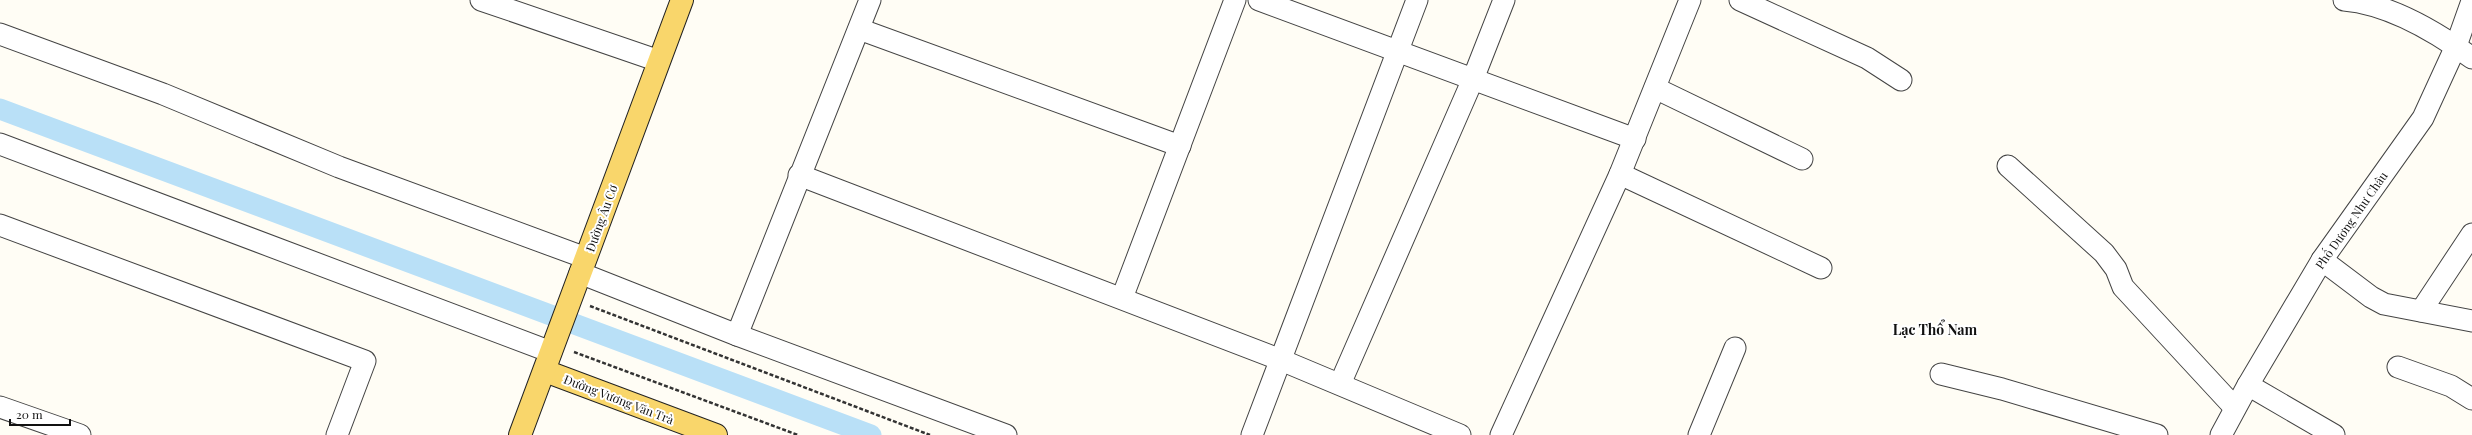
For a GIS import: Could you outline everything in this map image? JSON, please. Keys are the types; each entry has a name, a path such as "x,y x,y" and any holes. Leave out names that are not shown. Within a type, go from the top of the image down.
{"main road":[{"name":"Đường Âu Cơ","path":"520,435 682,0"},
{"name":"Đường Vương Văn Trà","path":"550,356 707,433"}],"street":[{"path":"481,0 659,61"},
{"path":"737,335 799,175 870,0"},
{"path":"1122,298 1235,0"},
{"path":"1259,0 1635,139"},
{"path":"1252,435 1417,0"},
{"path":"1340,384 1473,79 1504,0"},
{"path":"1501,435 1620,174 1690,0"},
{"path":"1740,0 1867,58 1901,80"},
{"path":"2344,0 2357,1 2407,18 2464,52"},
{"name":"Phố Dương Như Châu","path":"2221,435 2248,384 2322,260 2424,118 2464,52 2472,1"},
{"path":"859,29 1180,146"},
{"path":"0,34 163,94 339,168 578,280 737,335 1006,435"},
{"path":"1655,88 1802,159"},
{"path":"0,144 550,356"},
{"path":"2008,166 2104,253 2116,270 2123,287 2235,408"},
{"path":"1620,174 1822,268"},
{"path":"799,175 1281,360 1460,435"},
{"path":"0,225 365,361 337,435"},
{"path":"2421,311 2472,234"},
{"path":"2322,260 2371,297 2384,304 2472,322"},
{"path":"1699,435 1735,348"},
{"path":"2398,367 2451,386 2472,398"},
{"path":"1941,374 2002,389 2156,435"},
{"path":"2248,384 2334,435"},
{"path":"0,406 80,435"}],"path":[{"path":"578,280 930,435"},
{"path":"550,356 798,435"}],"waterway":[{"path":"0,109 871,435"}],"district":[{"name":"Lạc Thổ Nam","path":"1935,329"}]}
